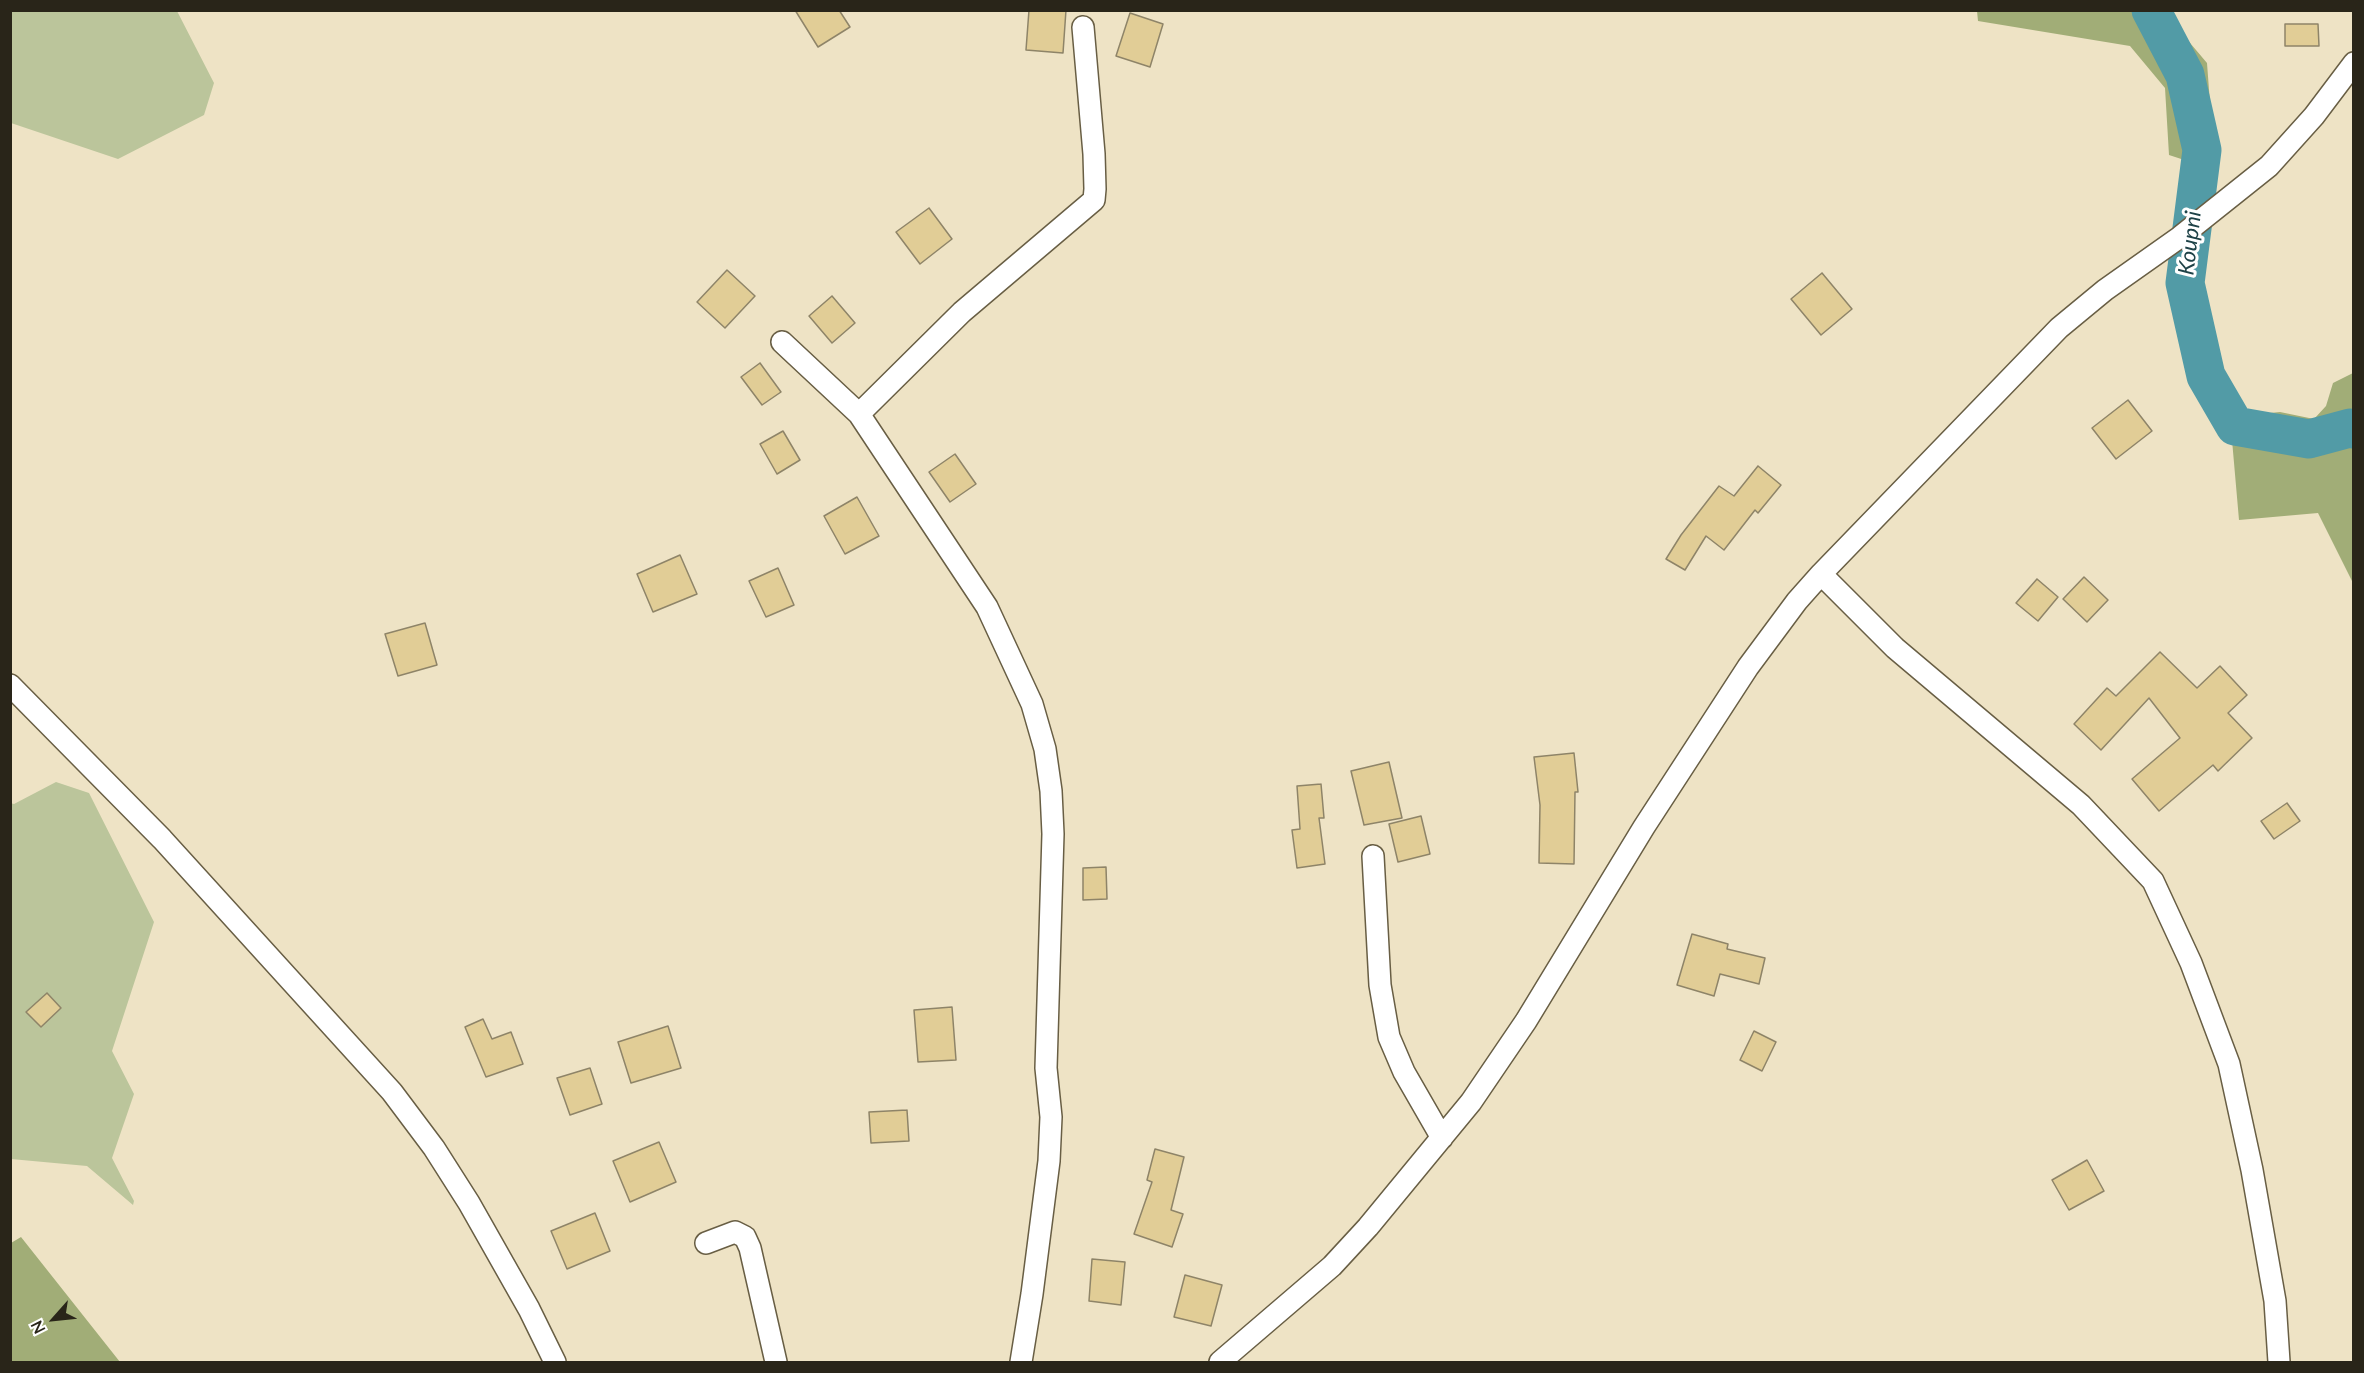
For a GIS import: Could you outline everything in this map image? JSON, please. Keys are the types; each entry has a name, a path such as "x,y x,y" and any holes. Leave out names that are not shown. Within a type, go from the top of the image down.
{"street":[{"path":"859,414 962,312 1094,200 1094,154 1083,27"},
{"path":"1220,1362 1332,1266 1368,1227 1471,1102 1526,1021 1644,827 1748,667 1797,601 2059,328 2105,290 2180,237 2269,166 2314,116 2354,63"},
{"path":"782,342 859,414 987,607 1032,704 1045,749 1051,791 1053,834 1046,1068 1051,1117 1050,1161 1021,1362"},
{"path":"1821,574 1895,648 2081,805 2153,881 2191,963 2229,1064 2252,1170 2273,1290 2279,1362"},
{"path":"10,686 162,839 392,1092 434,1148 469,1203 529,1309 555,1362"},
{"path":"1373,856 1380,985 1389,1037 1404,1072 1442,1138"},
{"path":"706,1243 735,1232 745,1237 750,1248 776,1362"}],"green space":[{"path":"11,10 177,11 214,83 204,115 118,159 11,123"},
{"path":"1977,11 2163,11 2207,63 2215,170 2169,155 2165,88 2130,46 1978,21"},
{"path":"2353,373 2353,583 2318,513 2239,520 2230,417 2280,412 2314,419 2326,406 2333,383"},
{"path":"56,782 89,793 154,922 112,1051 134,1094 112,1158 134,1201 133,1205 87,1166 11,1159 10,803 14,804"},
{"path":"21,1237 120,1362 11,1362 11,1243"}],"building":[{"path":"795,10 839,10 850,27 818,47"},
{"path":"1029,10 1066,10 1063,53 1026,50"},
{"path":"1130,13 1163,24 1150,67 1116,56"},
{"path":"2285,24 2318,24 2319,46 2285,46"},
{"path":"929,208 952,239 920,264 896,232"},
{"path":"727,270 755,296 725,328 697,302"},
{"path":"1822,273 1852,309 1821,335 1791,299"},
{"path":"832,296 855,323 832,343 809,316"},
{"path":"760,363 781,392 762,405 741,377"},
{"path":"2128,400 2152,431 2116,459 2092,428"},
{"path":"783,431 800,460 777,474 760,444"},
{"path":"955,454 976,484 950,502 929,472"},
{"path":"1758,466 1781,485 1758,513 1755,510 1724,550 1706,536 1685,570 1666,559 1681,535 1719,486 1734,496"},
{"path":"857,497 879,536 845,554 824,516"},
{"path":"680,555 697,594 653,612 637,574"},
{"path":"778,568 794,605 766,617 749,581"},
{"path":"2084,577 2108,600 2087,622 2063,599"},
{"path":"2037,579 2058,597 2038,621 2016,603"},
{"path":"425,623 437,665 398,676 385,634"},
{"path":"2160,652 2197,688 2220,666 2247,695 2228,713 2252,738 2218,771 2213,765 2159,811 2132,779 2180,738 2149,698 2101,750 2074,724 2107,688 2116,696"},
{"path":"1574,753 1578,792 1575,792 1574,864 1539,863 1540,805 1534,757"},
{"path":"1389,762 1402,818 1364,825 1351,771"},
{"path":"1321,784 1324,818 1319,818 1325,864 1297,868 1292,830 1300,829 1297,786"},
{"path":"2287,803 2300,821 2274,839 2261,821"},
{"path":"1421,816 1430,854 1398,862 1389,824"},
{"path":"1106,867 1107,899 1083,900 1083,868"},
{"path":"1692,934 1728,944 1727,949 1765,958 1759,984 1720,974 1714,996 1677,985"},
{"path":"47,993 61,1008 41,1027 26,1012"},
{"path":"952,1007 956,1060 918,1062 914,1010"},
{"path":"483,1019 492,1039 511,1032 523,1064 486,1077 465,1027"},
{"path":"668,1026 681,1068 631,1083 618,1042"},
{"path":"1754,1031 1776,1042 1762,1071 1740,1060"},
{"path":"590,1068 602,1104 570,1115 557,1078"},
{"path":"907,1110 909,1141 871,1143 869,1112"},
{"path":"659,1142 676,1182 630,1202 613,1161"},
{"path":"1155,1149 1184,1157 1171,1210 1183,1214 1172,1247 1134,1234 1152,1182 1147,1180"},
{"path":"2087,1160 2104,1191 2069,1210 2052,1180"},
{"path":"595,1213 610,1251 567,1269 551,1231"},
{"path":"1092,1259 1125,1262 1121,1305 1089,1301"},
{"path":"1185,1275 1222,1285 1211,1326 1174,1317"}],"waterway":[{"name":"Koupni","path":"2151,10 2185,75 2202,150 2185,283 2206,376 2235,426 2309,439 2350,428 2354,429"}]}
